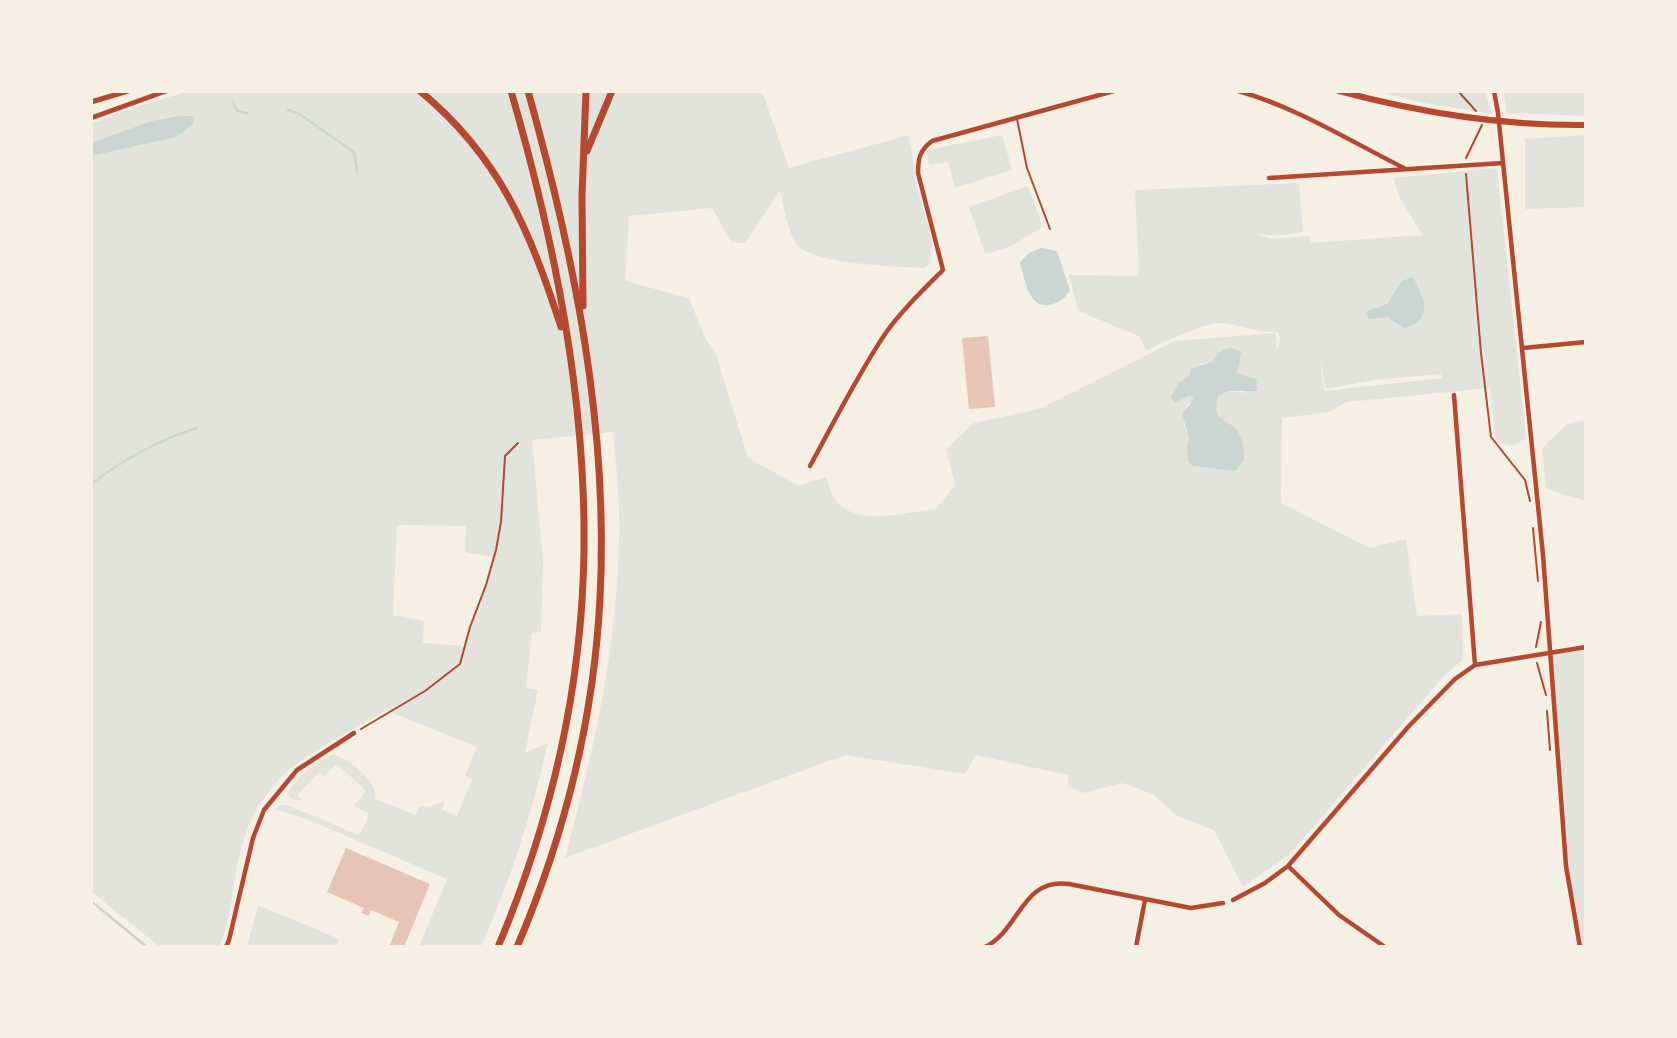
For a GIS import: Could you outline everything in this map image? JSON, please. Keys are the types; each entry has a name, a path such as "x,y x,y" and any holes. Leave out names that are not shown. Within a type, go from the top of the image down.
{"highway":[{"path":"420,91 446,114 475,146 506,192 537,256 569,351"},
{"path":"498,947 513,912 545,817 565,732 576,659 584,515 569,351 538,194 511,91"},
{"path":"517,947 549,862 573,779 588,704 600,598 600,497 583,328 555,187 528,91"},
{"path":"583,328 582,196 586,91"},
{"path":"584,158 612,91"}],"main road":[{"path":"91,102 128,91"},
{"path":"92,116 166,91"},
{"path":"1339,91 1461,118 1546,125 1586,125"}],"street":[{"path":"810,466 886,333 943,270 918,173 922,148 932,141 1114,91"},
{"path":"1238,91 1298,114 1405,168"},
{"path":"1494,91 1499,113 1523,348 1566,866 1580,947"},
{"path":"1269,178 1503,163"},
{"path":"1523,348 1586,342"},
{"path":"1454,395 1475,666"},
{"path":"1233,901 1288,866 1409,726 1455,679 1475,666 1586,647"},
{"path":"226,947 253,838 264,810 297,770 354,733"},
{"path":"1288,866 1347,922 1385,947"},
{"path":"985,947 992,944 1027,901 1050,883 1069,884 1191,908 1223,903"},
{"path":"1136,947 1145,900"}],"lane":[{"path":"1017,118 1027,168 1050,229"}],"path":[{"path":"1458,91 1478,114"},
{"path":"1480,119 1482,129 1466,156 1466,164 1472,259 1491,437 1525,480 1531,502"},
{"path":"354,733 425,691 460,664 496,550 501,523 505,456 518,443"},
{"path":"1533,528 1538,580"},
{"path":"1541,619 1536,656 1547,696"},
{"path":"1547,708 1548,747 1555,757"}],"shaded area":[{"path":"189,91 762,91 789,168 909,135 916,182 932,239 931,262 925,268 856,263 805,251 793,238 780,191 745,243 731,242 712,208 629,216 625,281 689,298 705,338 716,354 748,458 799,486 826,477 837,502 846,510 870,516 936,509 955,485 946,449 974,423 1039,409 1174,341 1276,333 1277,349 1281,338 1277,332 1217,323 1146,351 1139,336 1078,311 1069,275 1139,276 1135,190 1299,183 1303,232 1277,236 1256,234 1272,239 1309,236 1311,243 1422,235 1399,196 1393,178 1497,168 1526,438 1513,446 1496,443 1490,388 1347,402 1329,412 1282,418 1281,503 1370,548 1406,539 1417,616 1462,614 1463,659 1442,678 1290,854 1243,887 1214,830 1177,816 1153,794 1122,783 1083,793 1068,787 1068,775 975,755 966,774 845,755 565,858 587,772 605,684 619,551 617,478 613,432 532,440 543,561 541,632 532,633 526,688 538,690 525,753 548,743 519,847 481,947 419,947 447,879 304,818 275,809 280,805 287,805 359,835 368,813 354,806 366,791 337,764 324,776 319,772 297,795 301,799 299,801 288,794 308,770 333,755 347,761 368,778 375,792 375,799 416,815 420,806 428,807 445,801 442,810 457,816 472,780 465,776 477,747 386,710 294,766 277,781 263,800 243,842 228,921 219,947 160,947 91,891 91,124","holes":["1218,358 1236,373 1244,393 1229,391 1217,396 1216,409 1219,417 1236,429 1220,468 1193,466 1184,424 1186,406 1192,402 1193,397 1179,399 1196,366","1320,360 1326,389 1374,380 1441,374 1442,378 1324,391","397,525 466,526 465,552 494,557 465,646 423,643 424,621 393,615"]},
{"path":"1373,91 1485,91 1492,114 1419,102"},
{"path":"1503,91 1586,91 1586,116 1507,113"},
{"path":"194,116 194,123 176,137 91,156 91,143 152,121"},
{"path":"1002,135 1012,170 955,188 948,162 929,165 926,150"},
{"path":"1586,135 1586,207 1525,209 1525,139"},
{"path":"1028,186 1043,227 1009,247 985,254 969,207"},
{"path":"1041,248 1057,251 1070,290 1061,301 1053,304 1045,305 1033,299 1020,262 1029,253"},
{"path":"1413,277 1423,300 1420,320 1404,328 1387,317 1369,319 1365,312 1387,304 1402,281"},
{"path":"1231,348 1241,352 1237,373 1256,379 1258,391 1229,391 1218,396 1216,405 1218,415 1240,435 1244,460 1235,471 1193,466 1188,461 1189,439 1182,413 1193,397 1188,396 1174,403 1171,397 1179,382 1188,377 1191,368 1212,362 1222,350"},
{"path":"1586,420 1586,501 1546,489 1542,448 1567,424"},
{"path":"1586,647 1586,945 1580,947 1566,866 1550,654"},
{"path":"258,905 339,939 336,947 247,947"}],"building":[{"path":"988,336 995,407 969,409 962,338"},
{"path":"346,848 430,884 404,947 389,947 399,922 371,910 369,916 361,913 364,908 327,892"}],"waterway":[{"path":"233,101 237,111 247,113"},
{"path":"288,110 298,113 354,152 357,172"},
{"path":"91,484 142,451 197,428"},
{"path":"91,901 147,947"}]}
